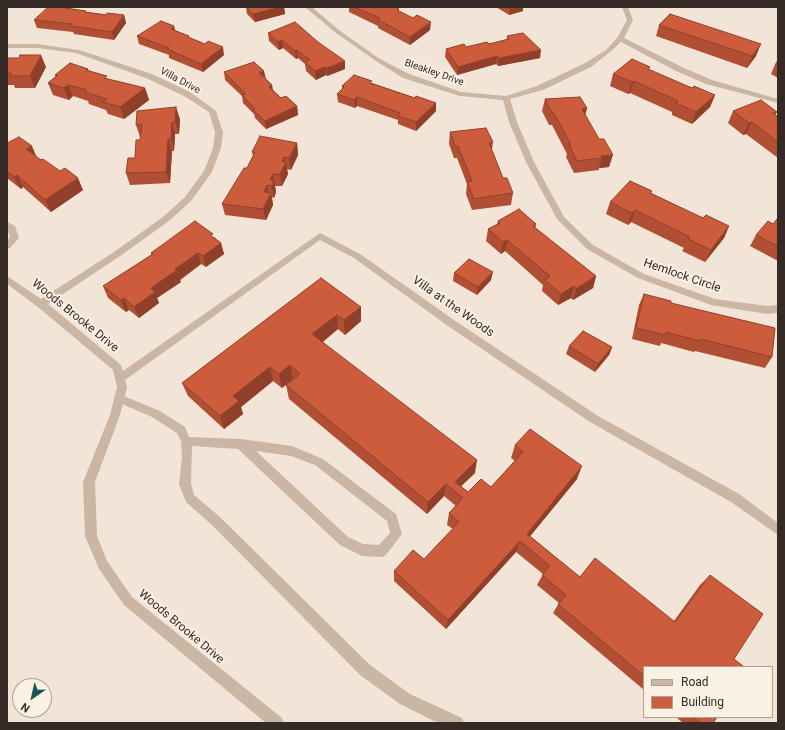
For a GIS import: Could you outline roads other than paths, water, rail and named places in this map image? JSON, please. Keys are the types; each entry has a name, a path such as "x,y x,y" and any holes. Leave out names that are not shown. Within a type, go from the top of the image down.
{"street":[{"name":"Bleakley Drive","path":"308,7 338,32 378,60 406,76 460,94 506,98 540,88 588,65 608,51 620,39 630,20 625,7"},
{"path":"620,39 672,66 703,79 778,101"},
{"name":"Villa Drive","path":"7,46 37,46 77,51 149,76 187,94 212,111 219,132 217,148 208,172 188,199 166,219 123,250 41,304"},
{"name":"Hemlock Circle","path":"506,98 513,122 530,162 561,219 590,247 641,276 714,302 767,310 778,309"},
{"path":"7,225 12,228 15,238 7,246"},
{"name":"Villa at the Woods","path":"121,378 320,236 357,256 451,323 594,419 735,498 778,530"},
{"name":"Woods Brooke Drive","path":"7,279 41,304 117,368 121,378 122,387 115,414 89,482 91,536 103,565 128,600 277,723"},
{"path":"119,398 156,414 171,422 181,430 186,441 187,457 185,484 190,498 216,521 365,670 405,699 457,723"},
{"path":"186,441 241,444 292,451 319,462 392,518 396,534 382,551 362,550 344,541 241,444"}]}
